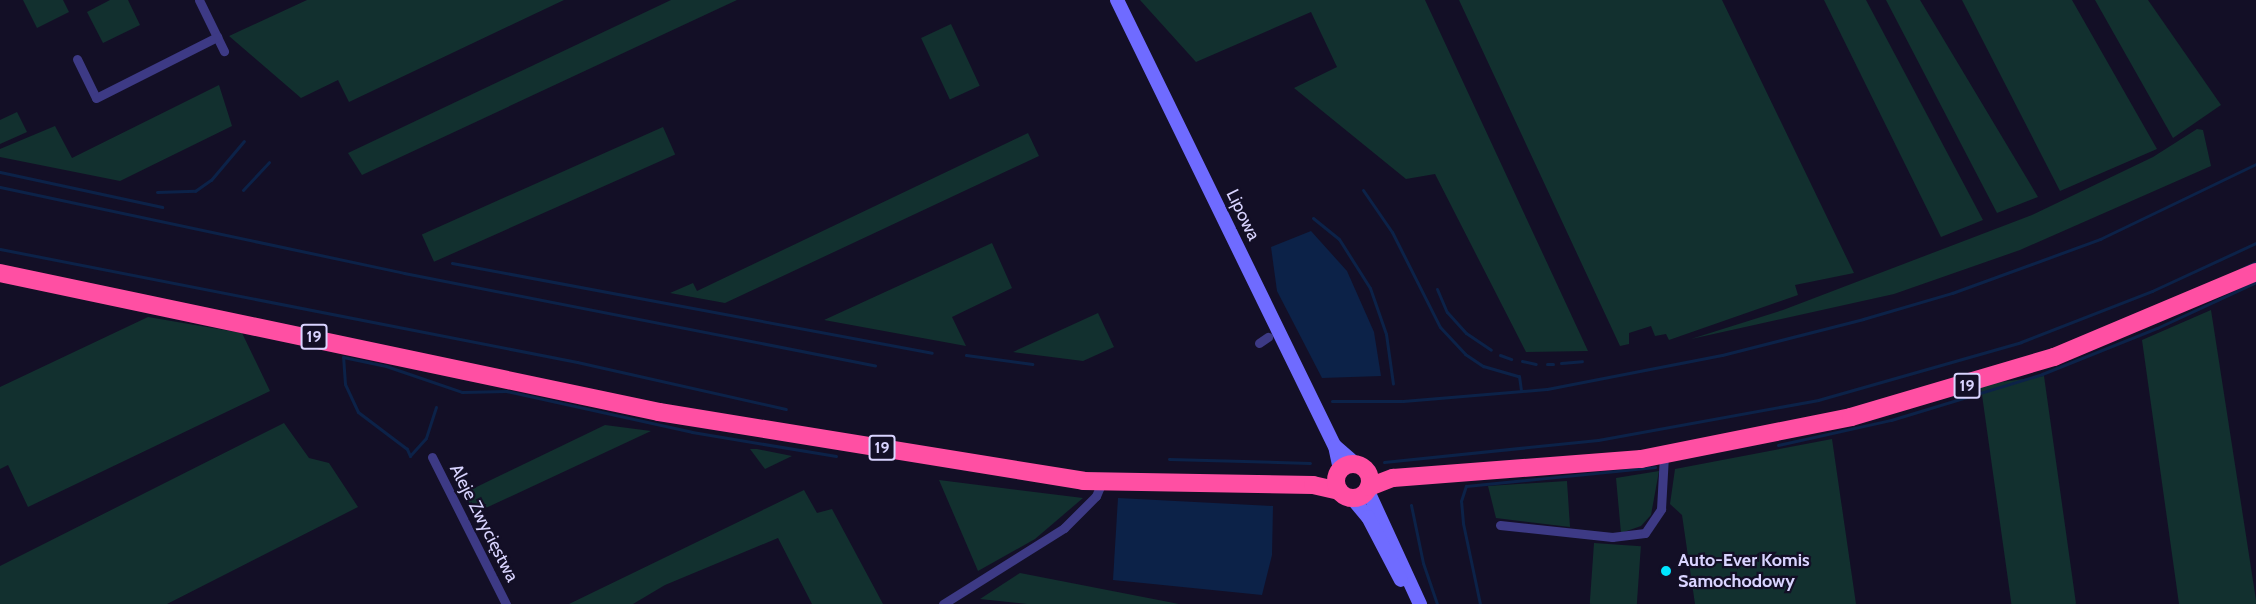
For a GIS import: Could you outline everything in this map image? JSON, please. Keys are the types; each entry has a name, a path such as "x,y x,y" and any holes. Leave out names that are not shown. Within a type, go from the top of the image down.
{"highway":[{"name":"19","path":"0,273 659,412 1102,482 1313,484 1582,466 1664,455 1840,420 1938,395 2054,357 2256,272"}],"street":[{"path":"199,0 224,51"},
{"name":"Lipowa","path":"1117,0 1335,446 1420,604"},
{"path":"77,59 96,98 217,38"},
{"path":"1259,344 1268,337"},
{"path":"1500,525 1612,537 1645,533 1661,509 1664,455"},
{"name":"Aleje Zwycięstwa","path":"432,457 506,604"},
{"name":"Lipowa","path":"1353,481 1368,518 1414,604"},
{"path":"943,604 1064,528 1096,496 1102,482"}],"green space":[{"path":"23,0 63,0 69,12 37,28"},
{"path":"110,0 128,0 140,25 103,43 87,12"},
{"path":"307,0 564,0 349,102 338,80 301,98 229,36"},
{"path":"671,0 737,0 362,175 348,153"},
{"path":"1140,0 1425,0 1588,351 1526,352 1435,174 1406,179 1294,88 1337,67 1311,12 1196,62"},
{"path":"1459,0 1722,0 1854,273 1795,285 1798,295 1669,340 1666,334 1655,336 1651,326 1629,333 1629,344 1620,346"},
{"path":"1824,0 1866,0 1983,220 1941,237"},
{"path":"1886,0 1920,0 2038,197 1997,213"},
{"path":"1962,0 2072,0 2157,149 2060,191"},
{"path":"2095,0 2148,0 2221,105 2173,138"},
{"path":"951,24 980,86 950,100 921,38"},
{"path":"219,85 232,126 120,181 0,157 0,149 55,126 72,158"},
{"path":"17,112 27,132 0,144 0,120"},
{"path":"663,127 675,154 434,262 422,234"},
{"path":"2197,129 2203,130 2211,166 2020,250 1894,294 1691,339 1783,310 2032,215 2153,157"},
{"path":"1028,133 1039,156 725,303 670,293 693,283 697,291"},
{"path":"992,243 1012,288 952,317 966,346 824,320"},
{"path":"2211,310 2256,604 2179,604 2142,340"},
{"path":"1098,313 1114,347 1083,361 1013,352"},
{"path":"148,317 242,333 270,391 28,507 8,465 0,469 0,387"},
{"path":"2044,376 2076,604 2011,604 1981,385"},
{"path":"284,423 309,458 329,463 358,507 167,604 0,604 0,566"},
{"path":"605,425 651,431 475,513 464,493"},
{"path":"1832,439 1856,604 1695,604 1682,515 1670,504 1675,469"},
{"path":"750,449 757,449 792,456 765,469"},
{"path":"1659,471 1651,515 1641,526 1621,533 1616,478"},
{"path":"939,480 1083,498 1035,539 978,571"},
{"path":"1567,481 1570,527 1496,518 1488,486"},
{"path":"804,490 817,513 832,509 883,604 812,604 778,538 665,585 633,604 569,604"},
{"path":"1594,543 1641,546 1637,604 1590,604"},
{"path":"1020,573 1179,604 1027,604 980,599"}],"water":[{"path":"1311,231 1347,271 1374,332 1381,376 1322,378 1277,291 1271,247"},
{"path":"1118,498 1273,506 1272,555 1262,595 1113,580"}],"waterway":[{"path":"157,192 195,191 211,180 244,141"},
{"path":"243,190 269,162"},
{"path":"1332,401 1403,401 1547,389 1722,355 1863,319 1952,293 2100,239 2256,164"},
{"path":"0,172 162,207"},
{"path":"0,187 404,273 875,365"},
{"path":"1363,190 1392,232 1440,327 1465,354 1483,366 1519,376 1521,391"},
{"path":"1313,218 1339,239 1370,288 1386,334 1393,384"},
{"path":"1384,462 1598,440 1818,400 2021,342 2152,291 2256,243"},
{"path":"0,249 577,362 786,409"},
{"path":"2241,269 2256,262"},
{"path":"452,263 932,353"},
{"path":"1778,445 1891,420 2042,374 2157,328 2256,282"},
{"path":"1437,289 1447,312 1466,333 1491,350"},
{"path":"966,355 1032,364"},
{"path":"1500,355 1511,359"},
{"path":"436,407 426,438 410,456 407,449 358,412 345,384 343,357 386,366 462,392 506,391 692,432 836,456"},
{"path":"1522,361 1536,364"},
{"path":"1561,363 1582,361"},
{"path":"1547,364 1553,364"},
{"path":"1169,459 1310,463"},
{"path":"1480,604 1463,523 1461,501 1466,486 1655,467"},
{"path":"1411,505 1423,563 1437,604"}],"place":[{"name":"Auto-Ever Komis Samochodowy","path":"1666,571"}]}
